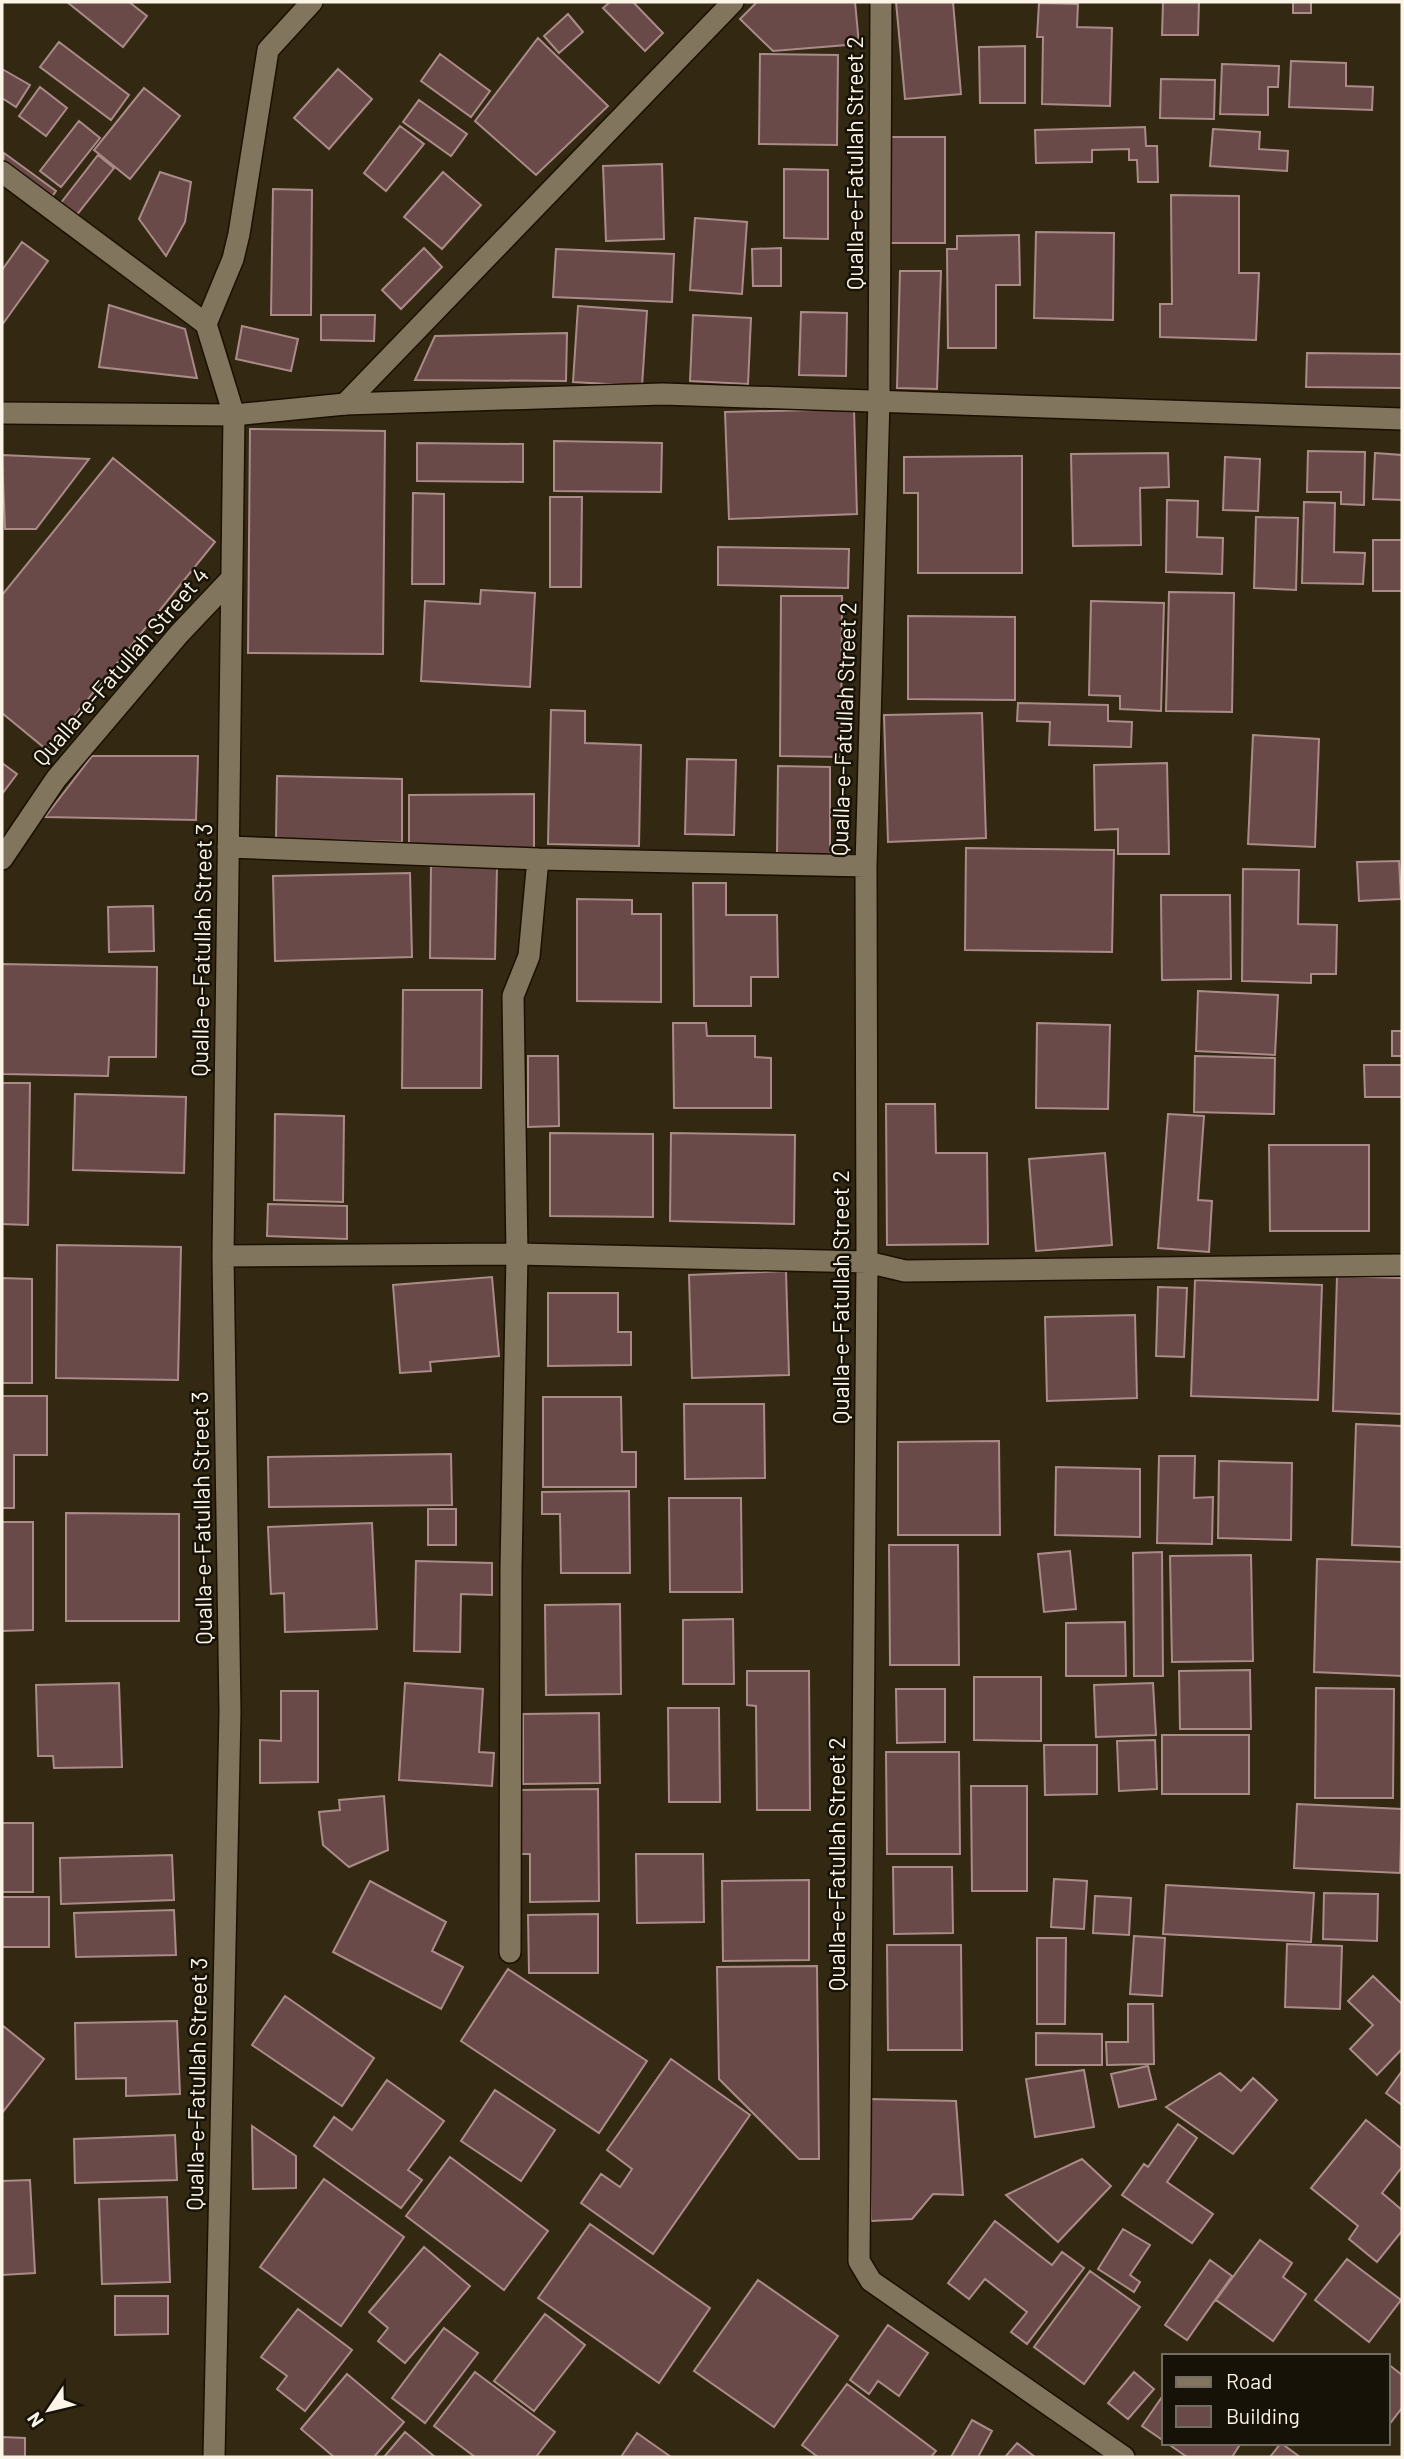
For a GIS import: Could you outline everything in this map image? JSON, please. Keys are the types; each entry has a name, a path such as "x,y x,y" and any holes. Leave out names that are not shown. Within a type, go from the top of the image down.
{"street":[{"path":"2,172 206,324 233,258 239,233 268,50 312,2"},
{"path":"345,404 733,2"},
{"name":"Qualla-e-Fatullah Street 2","path":"881,2 879,399 866,866 867,1262 859,2261 871,2281 1124,2457"},
{"name":"Qualla-e-Fatullah Street 3","path":"206,324 234,415 223,1256 230,1712 214,2457"},
{"path":"2,413 234,415 345,404 663,394 879,399 1402,419"},
{"name":"Qualla-e-Fatullah Street 4","path":"2,859 56,779 179,634 232,578"},
{"path":"228,847 538,859 866,866"},
{"path":"510,1952 511,1582 517,1254 513,996 529,956 538,859"},
{"path":"223,1256 517,1254 867,1262 905,1271 1402,1265"}],"building":[{"path":"67,2 129,2 147,16 123,47"},
{"path":"610,2 633,2 663,33 645,51 603,8"},
{"path":"757,2 855,2 859,44 773,51 740,19"},
{"path":"896,2 953,2 961,94 905,99"},
{"path":"1163,2 1199,2 1198,35 1162,35"},
{"path":"1293,2 1311,2 1311,13 1293,13"},
{"path":"1039,3 1078,4 1077,27 1112,28 1110,106 1042,104 1043,37 1037,37"},
{"path":"568,14 583,32 559,53 544,36"},
{"path":"538,38 608,106 536,175 475,121"},
{"path":"59,42 129,95 111,120 40,67"},
{"path":"1025,46 1025,103 980,103 979,47"},
{"path":"440,54 490,91 471,117 421,81"},
{"path":"760,54 838,55 837,145 759,144"},
{"path":"1291,61 1346,63 1346,86 1373,87 1372,110 1289,107"},
{"path":"1222,64 1279,66 1278,87 1268,87 1268,115 1220,114"},
{"path":"2,69 30,85 16,107 2,98"},
{"path":"338,69 372,99 329,149 294,118"},
{"path":"1161,79 1215,80 1214,119 1160,118"},
{"path":"40,87 67,108 46,136 19,116"},
{"path":"144,88 180,116 130,179 94,150"},
{"path":"419,100 467,134 451,156 403,122"},
{"path":"79,121 100,138 61,187 40,171"},
{"path":"400,126 424,144 386,191 364,173"},
{"path":"1145,127 1146,146 1157,146 1158,182 1138,182 1137,160 1129,160 1129,149 1092,150 1092,162 1036,163 1035,130"},
{"path":"1213,129 1260,132 1259,149 1288,151 1287,171 1210,166"},
{"path":"886,137 945,137 945,243 886,243"},
{"path":"4,153 56,191 47,204 2,170"},
{"path":"98,155 114,168 75,217 60,204"},
{"path":"662,164 664,239 606,241 603,166"},
{"path":"784,169 828,170 828,239 784,238"},
{"path":"160,172 191,182 185,222 166,256 139,219"},
{"path":"443,172 481,205 442,249 404,217"},
{"path":"273,189 312,190 311,315 271,315"},
{"path":"1171,195 1239,196 1239,273 1259,273 1256,340 1160,337 1160,304 1172,304"},
{"path":"695,218 747,222 742,294 690,290"},
{"path":"1036,232 1114,233 1113,320 1034,318"},
{"path":"1019,235 1020,285 996,285 996,348 948,348 947,249 957,249 957,236"},
{"path":"22,242 48,261 2,325 2,270"},
{"path":"424,248 442,267 401,309 382,290"},
{"path":"781,248 781,286 753,286 752,249"},
{"path":"556,249 674,254 672,302 553,297"},
{"path":"900,271 941,271 937,389 897,388"},
{"path":"109,305 185,329 197,378 99,367"},
{"path":"578,306 647,311 642,386 573,382"},
{"path":"801,312 847,313 846,376 799,375"},
{"path":"321,315 375,315 374,341 321,340"},
{"path":"693,315 751,318 748,384 690,381"},
{"path":"242,326 298,339 291,371 236,359"},
{"path":"567,333 566,381 415,380 435,336"},
{"path":"1307,353 1402,354 1402,388 1306,387"},
{"path":"854,409 857,514 729,519 725,412"},
{"path":"250,429 385,431 383,654 248,653"},
{"path":"554,441 662,443 661,492 554,491"},
{"path":"417,443 523,444 523,482 417,481"},
{"path":"1308,451 1365,452 1364,505 1341,504 1341,492 1307,492"},
{"path":"1168,453 1169,487 1140,488 1141,545 1073,546 1071,454"},
{"path":"1375,453 1402,455 1402,500 1373,499"},
{"path":"2,455 89,459 36,529 5,529"},
{"path":"1022,456 1022,573 918,573 918,493 904,493 904,457"},
{"path":"1225,457 1260,459 1258,511 1223,510"},
{"path":"113,458 215,542 47,750 2,713 2,595"},
{"path":"413,493 444,494 444,584 412,584"},
{"path":"550,497 582,497 581,587 550,587"},
{"path":"1167,500 1198,501 1197,537 1223,538 1222,574 1166,572"},
{"path":"1304,502 1335,503 1334,552 1365,553 1363,584 1302,583"},
{"path":"1256,517 1298,518 1296,590 1254,588"},
{"path":"1373,540 1402,540 1402,591 1373,591"},
{"path":"718,547 849,549 848,588 718,585"},
{"path":"481,590 535,593 530,687 421,681 425,601 480,604"},
{"path":"1169,592 1234,593 1232,712 1166,711"},
{"path":"781,596 842,596 841,757 780,756"},
{"path":"1091,601 1164,603 1161,711 1120,709 1120,696 1089,695"},
{"path":"908,616 1015,617 1015,700 908,699"},
{"path":"1018,703 1108,705 1108,721 1132,722 1131,747 1049,745 1050,722 1017,721"},
{"path":"551,710 585,711 585,743 641,745 639,846 548,844"},
{"path":"982,713 986,838 888,842 884,715"},
{"path":"1253,735 1319,739 1315,847 1248,844"},
{"path":"92,756 198,756 196,820 45,817"},
{"path":"687,759 736,760 734,835 685,834"},
{"path":"2,763 17,774 2,794"},
{"path":"1167,763 1169,854 1118,854 1118,829 1095,830 1094,765"},
{"path":"778,766 830,767 830,856 777,855"},
{"path":"277,776 402,779 402,842 276,839"},
{"path":"534,794 534,848 409,849 409,795"},
{"path":"966,848 1114,850 1112,952 965,950"},
{"path":"1399,861 1401,899 1359,901 1357,862"},
{"path":"431,866 497,867 495,959 430,958"},
{"path":"1243,869 1299,870 1298,924 1337,925 1336,974 1311,974 1311,983 1242,981"},
{"path":"410,873 412,957 275,961 273,876"},
{"path":"693,883 726,883 726,915 777,915 778,977 751,977 751,1006 694,1006"},
{"path":"1161,895 1230,895 1231,979 1162,980"},
{"path":"577,899 632,900 632,914 661,914 661,1002 577,1001"},
{"path":"153,906 154,951 109,952 108,907"},
{"path":"2,964 157,967 156,1057 109,1057 108,1076 2,1074"},
{"path":"403,990 482,990 481,1088 402,1088"},
{"path":"1198,991 1278,995 1275,1055 1196,1051"},
{"path":"673,1023 706,1023 707,1036 755,1036 755,1057 771,1058 771,1108 674,1108"},
{"path":"1037,1023 1110,1025 1108,1109 1036,1108"},
{"path":"1392,1031 1402,1031 1402,1056 1392,1056"},
{"path":"528,1056 558,1056 559,1126 528,1127"},
{"path":"1195,1056 1275,1058 1274,1114 1194,1112"},
{"path":"1364,1065 1402,1065 1402,1097 1365,1097"},
{"path":"2,1083 30,1083 28,1225 2,1224"},
{"path":"75,1094 186,1097 184,1173 73,1170"},
{"path":"886,1104 935,1104 936,1153 987,1153 988,1244 887,1245"},
{"path":"275,1114 344,1116 343,1202 274,1200"},
{"path":"1168,1114 1204,1116 1198,1200 1212,1201 1209,1252 1158,1248"},
{"path":"550,1133 653,1134 653,1217 550,1216"},
{"path":"671,1133 795,1135 794,1224 670,1221"},
{"path":"1269,1145 1369,1145 1369,1231 1270,1231"},
{"path":"1105,1153 1112,1245 1036,1251 1029,1159"},
{"path":"268,1204 347,1206 347,1239 267,1236"},
{"path":"57,1245 181,1247 178,1380 56,1378"},
{"path":"786,1271 789,1375 692,1378 689,1275"},
{"path":"1337,1276 1402,1278 1402,1414 1333,1411"},
{"path":"492,1277 499,1356 430,1362 431,1371 400,1373 393,1285"},
{"path":"2,1278 32,1279 32,1383 2,1383"},
{"path":"1195,1280 1322,1285 1318,1400 1191,1396"},
{"path":"1158,1287 1187,1288 1184,1357 1156,1356"},
{"path":"548,1293 618,1293 618,1332 631,1332 631,1365 548,1366"},
{"path":"1135,1315 1137,1398 1047,1401 1045,1317"},
{"path":"2,1396 47,1396 47,1455 14,1455 14,1508 2,1508"},
{"path":"543,1397 621,1397 622,1452 636,1452 636,1487 543,1487"},
{"path":"684,1404 764,1404 765,1478 685,1479"},
{"path":"1356,1424 1402,1426 1402,1547 1352,1545"},
{"path":"999,1441 1000,1535 898,1535 898,1442"},
{"path":"451,1454 452,1505 269,1507 268,1457"},
{"path":"1159,1456 1195,1456 1194,1498 1213,1497 1212,1544 1157,1543"},
{"path":"1219,1461 1292,1463 1291,1540 1218,1538"},
{"path":"1056,1467 1140,1469 1140,1537 1055,1535"},
{"path":"629,1491 630,1573 561,1573 560,1514 542,1514 542,1492"},
{"path":"669,1498 741,1498 742,1592 670,1592"},
{"path":"428,1509 456,1509 456,1545 428,1545"},
{"path":"66,1513 179,1514 179,1621 66,1621"},
{"path":"2,1522 33,1522 33,1630 2,1631"},
{"path":"372,1523 377,1629 285,1632 284,1593 271,1594 268,1527"},
{"path":"889,1545 958,1545 959,1665 890,1665"},
{"path":"1070,1551 1076,1609 1044,1612 1038,1554"},
{"path":"1162,1552 1163,1676 1134,1676 1133,1553"},
{"path":"1251,1555 1253,1661 1172,1662 1170,1556"},
{"path":"1317,1559 1402,1562 1402,1676 1314,1672"},
{"path":"416,1561 492,1563 492,1595 461,1594 460,1652 414,1651"},
{"path":"620,1604 621,1694 546,1695 545,1605"},
{"path":"733,1619 734,1684 683,1684 683,1620"},
{"path":"1125,1622 1126,1676 1066,1676 1066,1623"},
{"path":"1250,1670 1251,1729 1180,1729 1179,1671"},
{"path":"747,1671 809,1671 810,1810 757,1810 756,1706 747,1705"},
{"path":"974,1677 1041,1677 1041,1741 974,1740"},
{"path":"119,1683 122,1767 54,1768 53,1756 38,1756 36,1685"},
{"path":"405,1683 483,1689 479,1752 494,1753 492,1786 399,1780"},
{"path":"1153,1683 1156,1735 1096,1737 1094,1685"},
{"path":"1316,1688 1394,1689 1393,1798 1315,1798"},
{"path":"896,1689 945,1689 945,1742 897,1743"},
{"path":"281,1691 318,1691 318,1782 260,1783 260,1740 281,1741"},
{"path":"668,1708 719,1708 720,1802 669,1802"},
{"path":"599,1713 600,1783 523,1784 523,1714"},
{"path":"1162,1735 1249,1735 1249,1794 1162,1794"},
{"path":"1155,1740 1157,1789 1119,1791 1117,1741"},
{"path":"1044,1745 1097,1745 1097,1794 1045,1795"},
{"path":"886,1752 959,1752 960,1854 887,1854"},
{"path":"971,1786 1027,1786 1027,1891 972,1891"},
{"path":"598,1789 599,1901 530,1902 530,1854 519,1854 518,1790"},
{"path":"384,1796 388,1850 349,1867 323,1845 319,1812 340,1810 339,1800"},
{"path":"1297,1804 1402,1809 1400,1873 1294,1868"},
{"path":"2,1823 33,1823 33,1892 2,1892"},
{"path":"636,1854 703,1854 704,1922 637,1923"},
{"path":"172,1855 174,1900 61,1904 60,1858"},
{"path":"893,1867 952,1867 953,1933 894,1934"},
{"path":"1054,1879 1087,1881 1084,1929 1051,1927"},
{"path":"809,1880 809,1960 723,1961 722,1881"},
{"path":"370,1881 446,1922 432,1951 463,1967 441,2009 333,1952"},
{"path":"1166,1885 1314,1893 1311,1942 1163,1934"},
{"path":"1324,1893 1378,1894 1377,1941 1323,1939"},
{"path":"1095,1896 1131,1898 1129,1935 1093,1933"},
{"path":"2,1897 49,1897 49,1947 2,1947"},
{"path":"174,1910 176,1955 76,1957 74,1913"},
{"path":"598,1914 598,1973 529,1973 528,1915"},
{"path":"1134,1936 1165,1938 1162,1996 1130,1994"},
{"path":"1037,1938 1066,1938 1065,2024 1037,2024"},
{"path":"1287,1944 1342,1946 1340,2009 1285,2007"},
{"path":"887,1945 961,1945 962,2050 888,2050"},
{"path":"817,1966 819,2159 799,2159 719,2079 717,1967"},
{"path":"508,1969 647,2061 599,2133 461,2041"},
{"path":"1373,1976 1402,2004 1402,2049 1377,2075 1350,2049 1373,2025 1348,2001"},
{"path":"285,1996 374,2058 342,2106 252,2045"},
{"path":"1128,2004 1153,2004 1154,2064 1107,2065 1106,2042 1128,2042"},
{"path":"177,2021 180,2094 126,2096 126,2078 76,2079 75,2023"},
{"path":"2,2025 44,2059 2,2113"},
{"path":"1036,2033 1102,2034 1102,2065 1036,2065"},
{"path":"671,2059 750,2115 653,2254 581,2203 601,2174 620,2187 632,2169 607,2150"},
{"path":"1148,2066 1156,2099 1119,2107 1111,2074"},
{"path":"1084,2070 1094,2127 1035,2137 1026,2079"},
{"path":"1402,2071 1402,2105 1386,2093"},
{"path":"1220,2073 1241,2091 1253,2078 1277,2100 1233,2154 1166,2107"},
{"path":"387,2080 444,2121 408,2170 422,2180 401,2208 314,2146 334,2117 352,2130"},
{"path":"495,2090 555,2130 521,2181 461,2141"},
{"path":"870,2099 956,2101 963,2195 933,2194 912,2219 871,2221"},
{"path":"1366,2120 1402,2149 1402,2167 1382,2193 1402,2210 1402,2231 1377,2262 1349,2239 1358,2226 1311,2188"},
{"path":"1178,2124 1197,2138 1167,2182 1213,2214 1192,2243 1122,2195 1144,2164 1148,2167"},
{"path":"252,2126 296,2156 296,2188 253,2189"},
{"path":"175,2135 177,2180 75,2183 74,2139"},
{"path":"450,2157 548,2231 504,2290 406,2216"},
{"path":"1082,2159 1111,2186 1058,2242 1006,2195"},
{"path":"324,2179 404,2237 341,2326 260,2267"},
{"path":"30,2180 35,2273 2,2275 2,2181"},
{"path":"167,2197 170,2282 102,2284 99,2199"},
{"path":"995,2221 1052,2265 1062,2252 1084,2268 1027,2344 1011,2332 1027,2312 985,2279 969,2299 948,2283"},
{"path":"590,2224 710,2308 659,2383 538,2298"},
{"path":"1123,2229 1150,2245 1130,2275 1140,2282 1134,2292 1098,2269"},
{"path":"1260,2240 1292,2263 1283,2277 1306,2294 1273,2341 1216,2300"},
{"path":"424,2247 470,2286 405,2363 378,2341 388,2328 369,2312"},
{"path":"1347,2259 1401,2300 1369,2342 1315,2300"},
{"path":"1210,2260 1232,2276 1187,2340 1165,2325"},
{"path":"1090,2271 1140,2307 1084,2384 1034,2347"},
{"path":"758,2280 838,2336 774,2427 694,2371"},
{"path":"115,2296 168,2296 168,2334 115,2335"},
{"path":"298,2309 352,2350 305,2411 277,2389 287,2376 261,2357"},
{"path":"545,2314 585,2345 534,2411 494,2381"},
{"path":"888,2325 928,2353 899,2396 878,2381 869,2394 850,2380"},
{"path":"444,2328 478,2353 425,2423 392,2398"},
{"path":"1390,2366 1402,2375 1402,2408 1390,2423"},
{"path":"475,2372 555,2432 536,2457 475,2457 434,2426"},
{"path":"1134,2372 1154,2389 1128,2419 1108,2403"},
{"path":"347,2374 404,2422 374,2457 334,2457 301,2429"},
{"path":"847,2384 936,2451 931,2457 818,2457 802,2445"},
{"path":"1162,2397 1162,2440 1142,2426"},
{"path":"972,2420 992,2431 978,2457 951,2457"},
{"path":"405,2432 435,2457 384,2457"},
{"path":"637,2433 671,2457 621,2457"},
{"path":"2,2437 25,2438 25,2457 2,2457"},
{"path":"1017,2443 1035,2457 1005,2457"},
{"path":"1170,2445 1240,2445 1232,2457 1187,2457"},
{"path":"1279,2445 1284,2445 1300,2457 1270,2457"}]}
